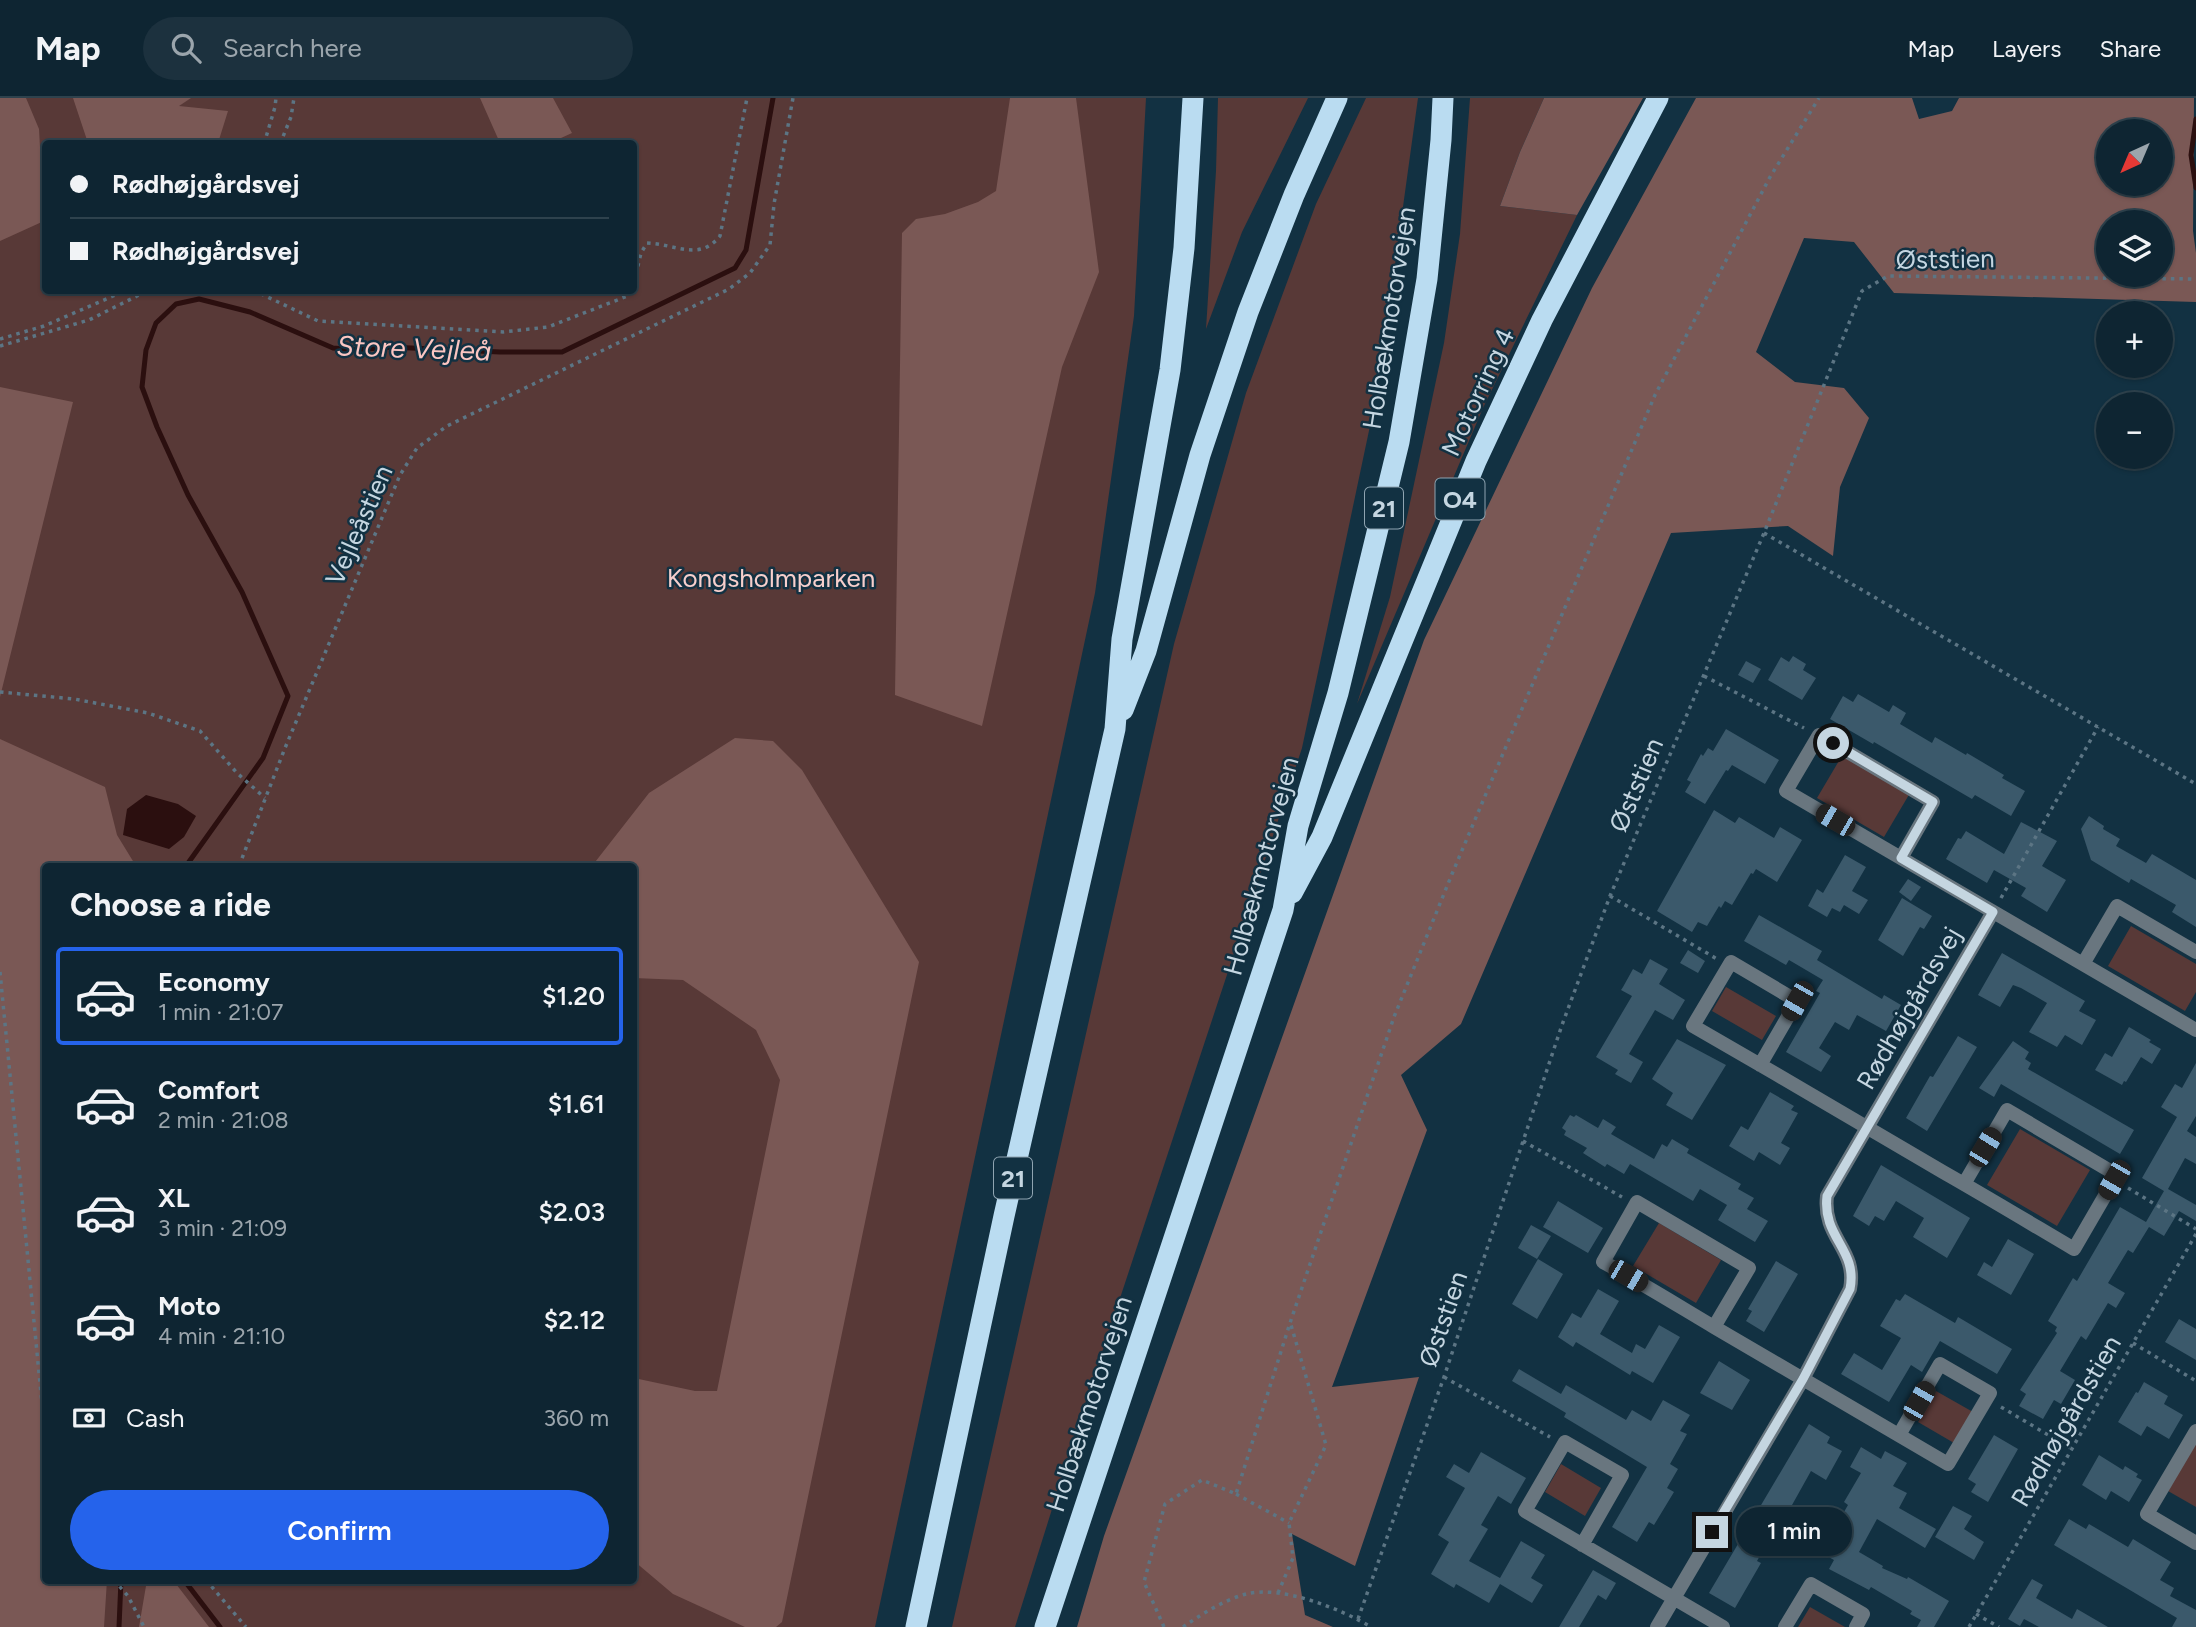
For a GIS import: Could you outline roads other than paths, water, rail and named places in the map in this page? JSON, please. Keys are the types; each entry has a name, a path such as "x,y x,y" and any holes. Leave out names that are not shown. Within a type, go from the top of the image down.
{"highway":[{"name":"21","path":"916,1627 1001,1230 1115,729 1122,639 1170,370 1184,248 1193,98"},
{"path":"1115,729 1146,651 1200,455 1248,313 1294,195 1336,98"},
{"name":"Holbækmotorvejen","path":"1045,1627 1283,910 1298,826 1338,693 1399,442 1427,279 1443,98"},
{"name":"Motorring 4","path":"1283,910 1322,837 1476,461 1542,320 1658,98"}],"street":[{"name":"Rødhøjgårdsvej","path":"1901,858 1933,802 1819,735 1786,791 2196,1030"},
{"path":"2083,964 2117,906 2196,952"},
{"name":"Rødhøjgårdsvej","path":"1657,1627 1803,1379 1850,1289 1853,1277 1851,1264 1828,1223 1825,1210 1827,1196 1993,912"},
{"name":"Rødhøjgårdsvej","path":"1760,1065 1797,1001 1731,962 1693,1026 2074,1249 2117,1175 2007,1110 1964,1184"},
{"path":"1714,1327 1749,1268 1637,1202 1603,1262 1714,1327 1899,1435 1948,1464 1990,1393 1940,1364 1899,1435"},
{"path":"2196,1431 2147,1514 2196,1543"},
{"path":"1582,1545 1622,1475 1565,1442 1525,1511 1582,1545 1723,1627"},
{"path":"1785,1627 1811,1584 1863,1614 1856,1627"}],"waterway":[{"name":"Store Vejleå","path":"188,863 263,758 288,696 242,592 188,495 142,387 146,350 156,323 176,304 199,299 250,312 333,348 562,352 735,268 746,250 773,98"},
{"path":"2196,119 2191,155 2196,188"},
{"path":"119,1627 121,1584"},
{"path":"187,1584 220,1627"}],"park label":[{"name":"Kongsholmparken","path":"771,578"}]}
